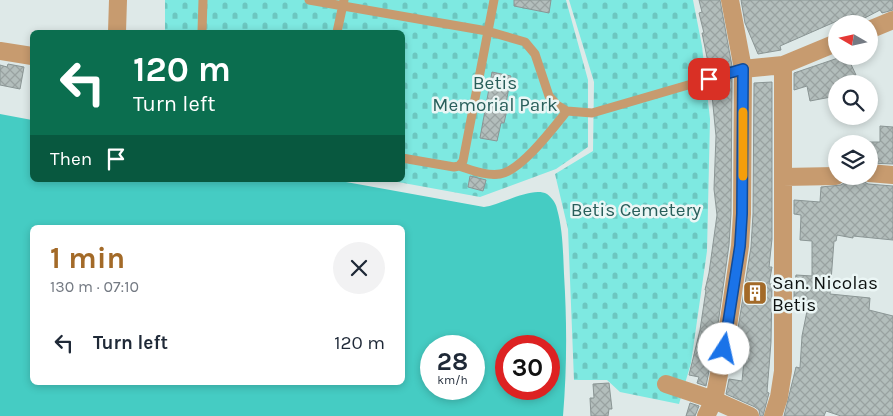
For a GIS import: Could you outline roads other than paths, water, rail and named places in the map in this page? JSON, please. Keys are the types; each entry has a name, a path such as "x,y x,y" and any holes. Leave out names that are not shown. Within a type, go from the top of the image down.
{"street":[{"path":"117,30 118,0"},
{"path":"706,416 714,400 728,332 740,246 742,214 743,69 730,0"},
{"path":"878,26 893,20"},
{"path":"743,69 783,65 828,46"},
{"path":"0,50 30,56"},
{"path":"773,416 779,397 783,371 783,65"},
{"path":"878,174 893,175"},
{"path":"783,177 828,176"},
{"path":"666,384 714,400 750,416"}],"lane":[{"path":"202,30 203,0"},
{"path":"309,0 343,4 487,31 525,42 535,54 549,96 557,105 568,111 592,113 743,69"},
{"path":"459,166 463,161 494,0"},
{"path":"338,30 343,4"},
{"path":"405,159 454,167 459,166 486,174 501,174 510,170 532,152 568,111"}],"place":[{"name":"San. Nicolas Betis","path":"755,293"}],"park label":[{"name":"Betis Memorial Park","path":"495,93"},
{"name":"Betis Cemetery","path":"636,209"}]}
